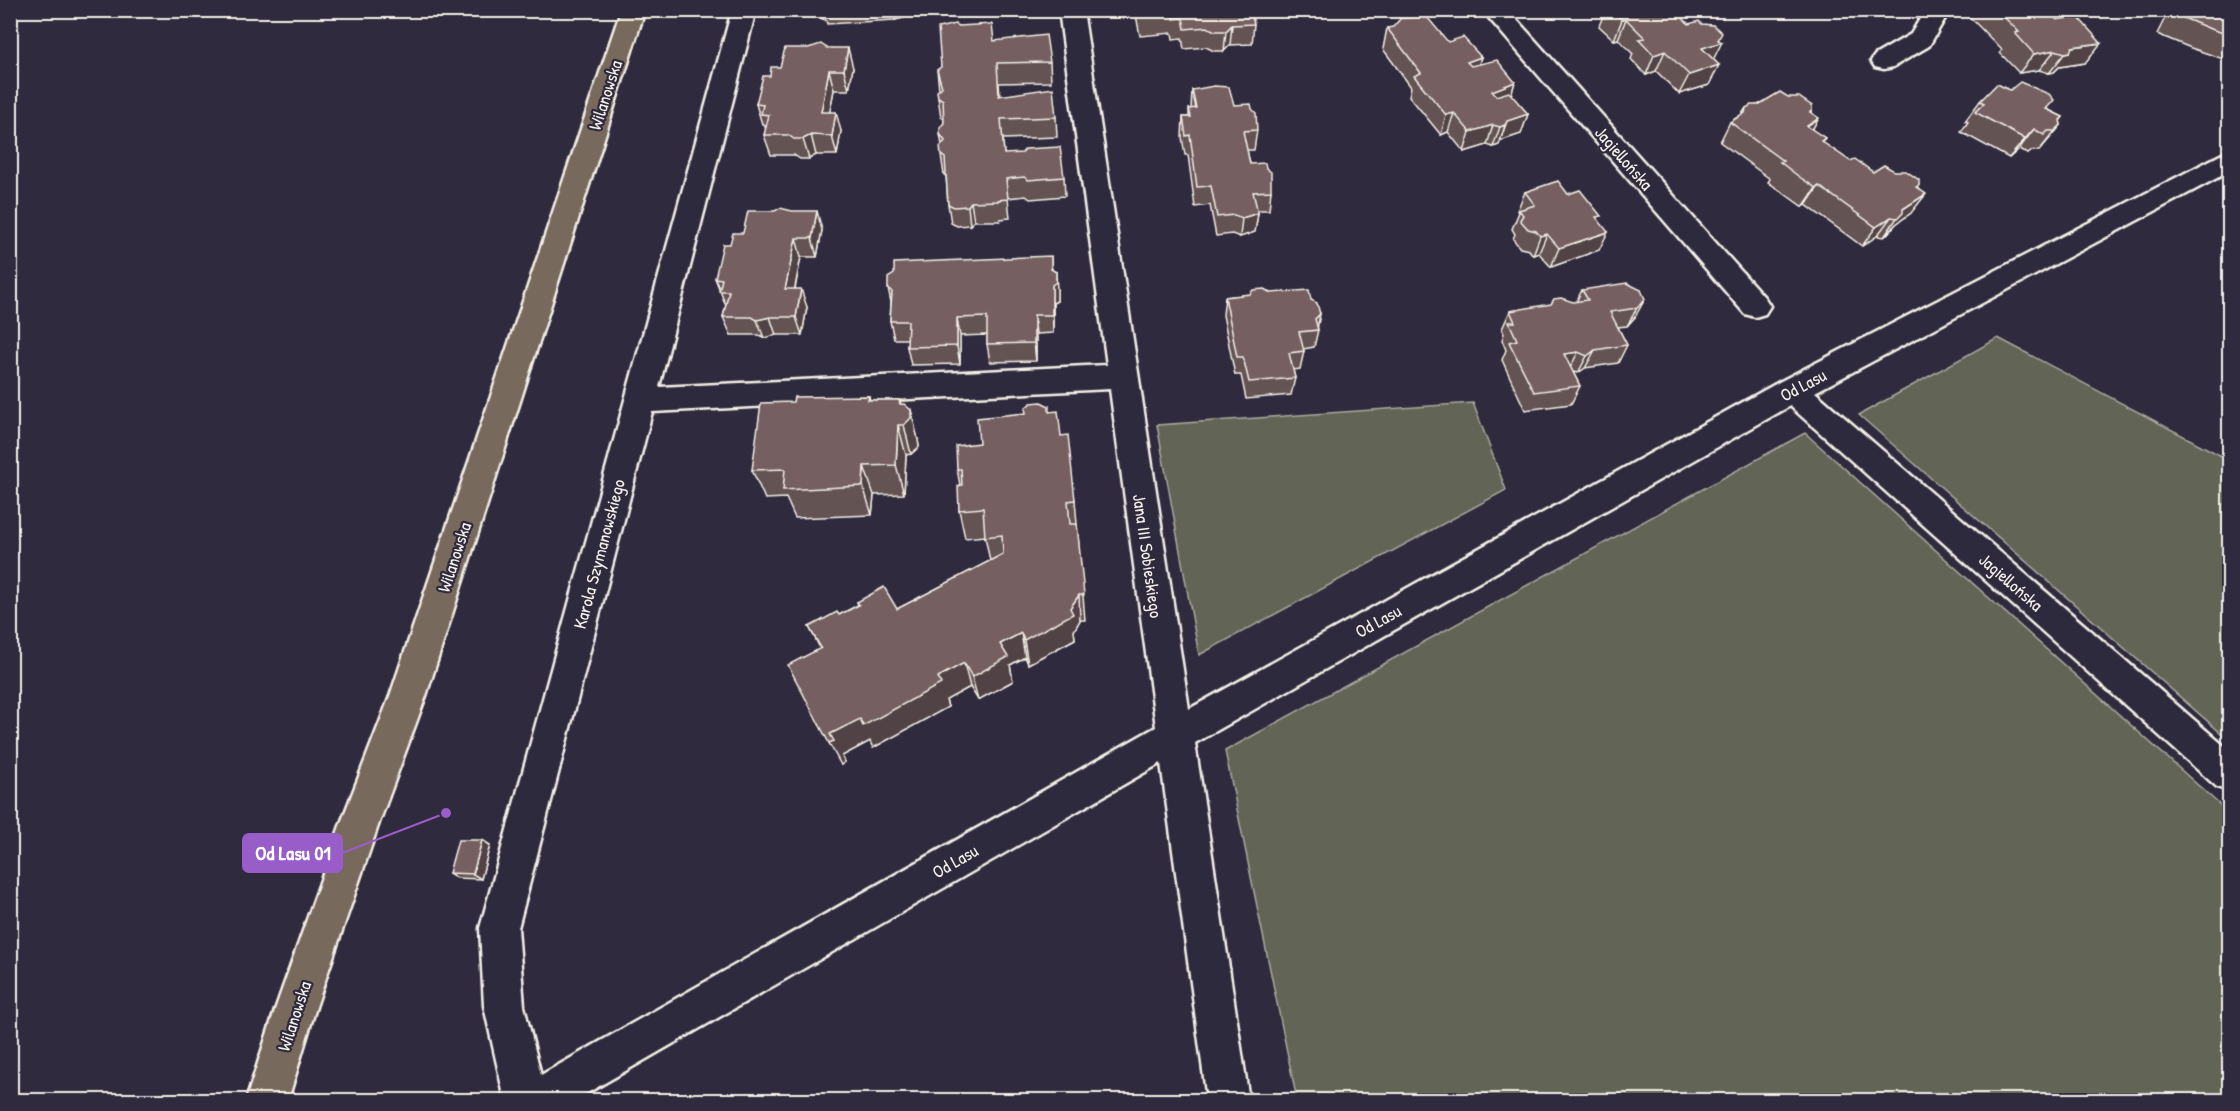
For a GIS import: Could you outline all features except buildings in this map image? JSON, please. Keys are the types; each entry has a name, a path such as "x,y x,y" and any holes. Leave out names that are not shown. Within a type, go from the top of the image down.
{"main road":[{"name":"Wilanowska","path":"267,1101 296,1007 360,823 408,696 633,10"}],"street":[{"name":"Karola Szymanowskiego","path":"526,1101 504,1006 499,928 744,10"},
{"name":"Jana III Sobieskiego","path":"1071,10 1228,1101"},
{"name":"Jagiellońska","path":"1494,10 1755,306"},
{"path":"1884,61 1920,40 1938,10"},
{"name":"Od Lasu","path":"536,1101 1174,736 1792,390 2229,159"},
{"path":"639,400 1123,376"},
{"name":"Jagiellońska","path":"1792,390 2229,775"}],"green space":[{"path":"1998,338 2229,460 2229,740 1859,415"},
{"path":"1473,403 1506,490 1199,655 1157,425"},
{"path":"1805,433 2229,813 2229,1100 1297,1100 1225,751"}],"place":[{"name":"Od Lasu 01","path":"446,813"}]}
